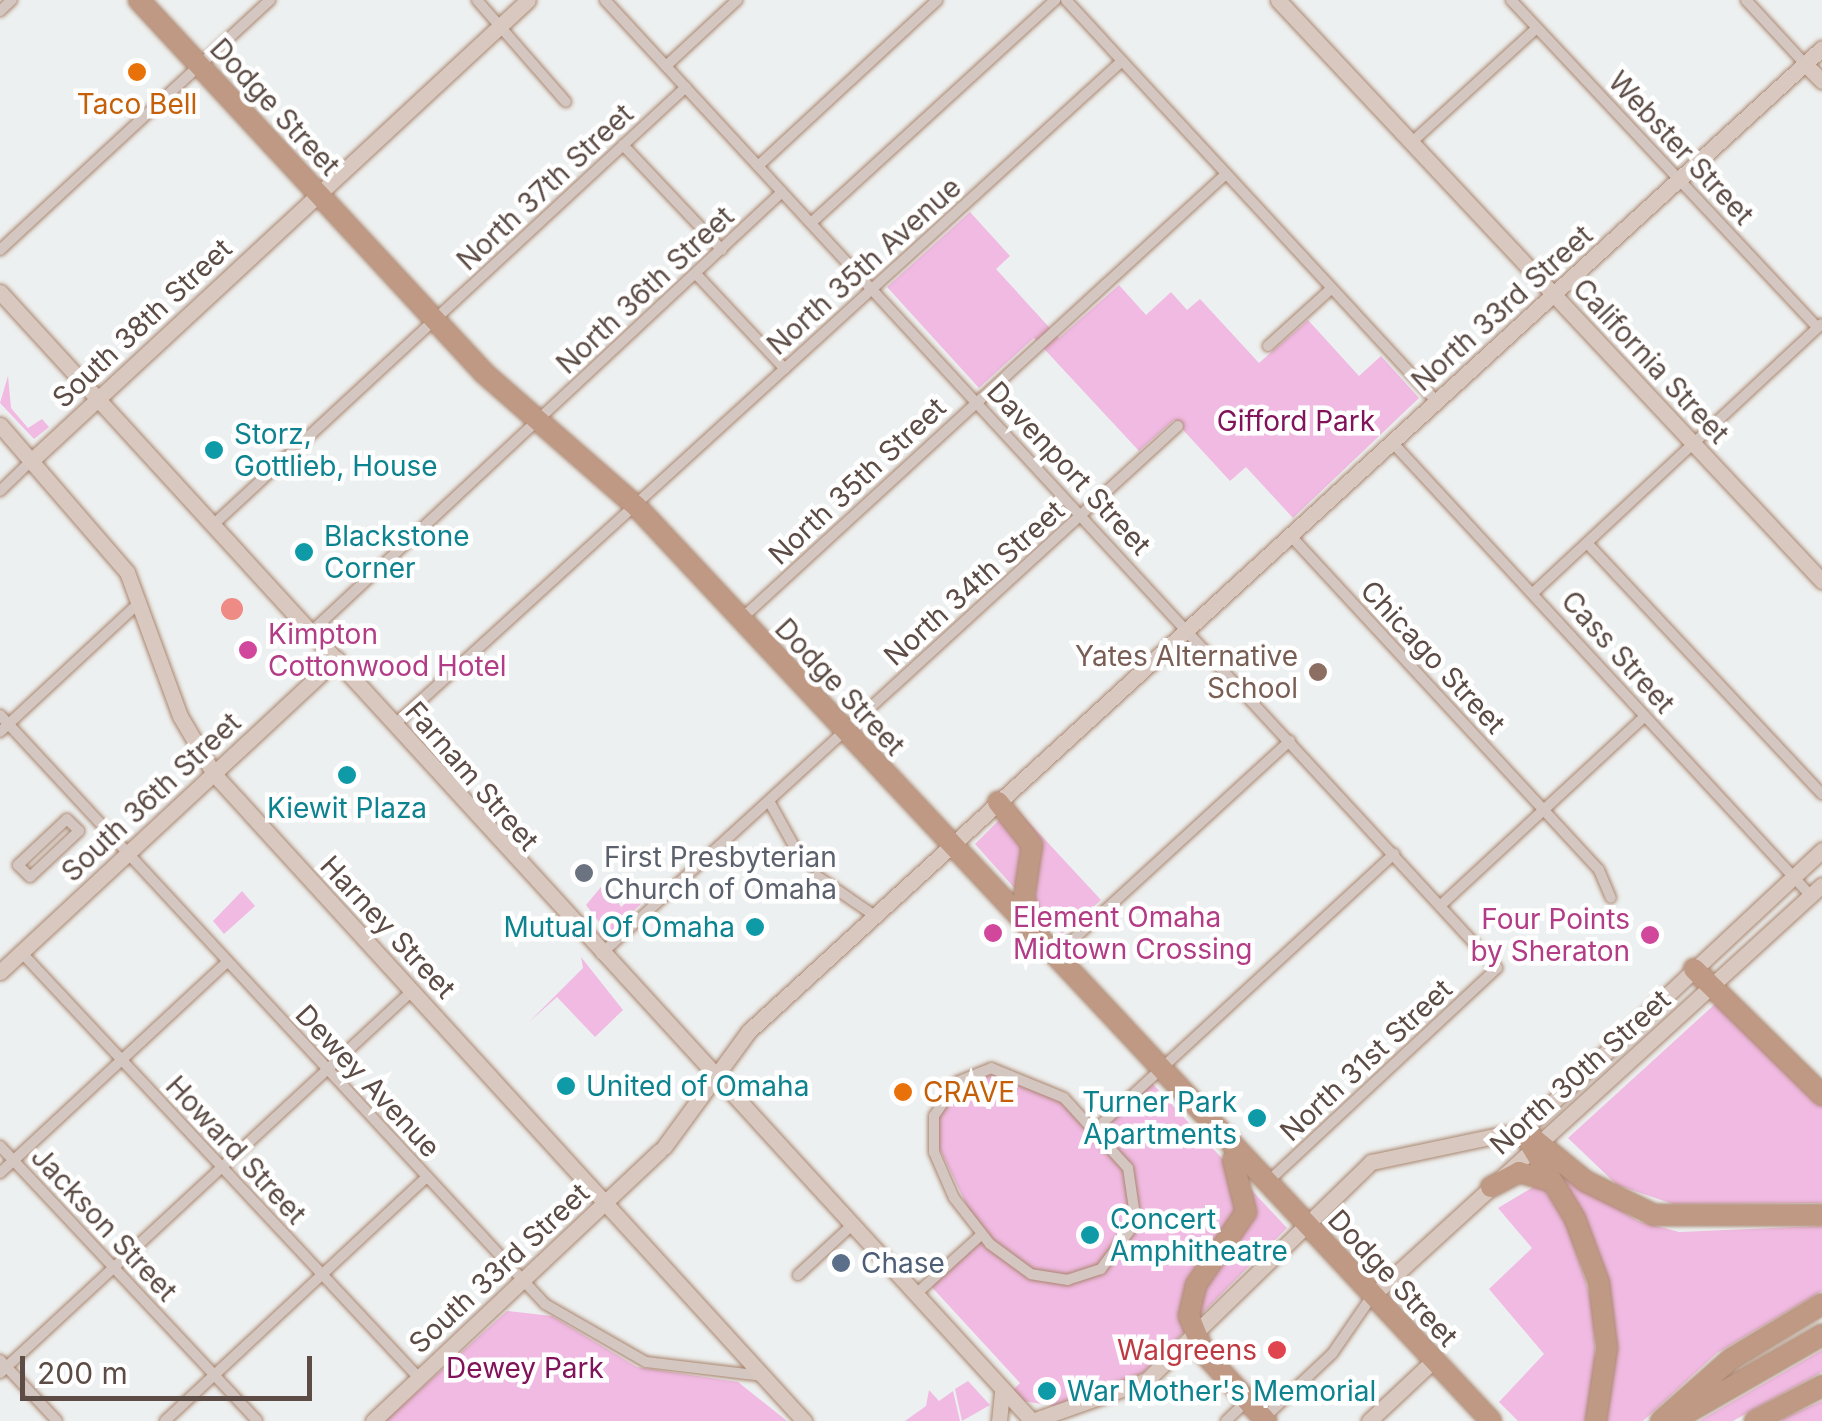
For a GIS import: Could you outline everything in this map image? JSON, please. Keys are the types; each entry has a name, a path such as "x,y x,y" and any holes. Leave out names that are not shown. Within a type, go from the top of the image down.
{"highway":[{"name":"Dodge Street","path":"138,0 434,319 538,422 636,506 1048,953 1490,1421"},
{"path":"998,802 1030,841 1024,901 1048,953"},
{"path":"1694,969 1822,1095"},
{"path":"1210,1126 1244,1180 1246,1212"},
{"path":"1532,1140 1585,1240 1604,1306 1596,1421"},
{"path":"1532,1140 1585,1181 1654,1215 1822,1215"},
{"path":"1491,1188 1519,1172 1552,1182"},
{"path":"1264,1420 1195,1339 1192,1292 1246,1212 1260,1200 1287,1206"},
{"path":"1662,1421 1731,1359 1822,1304"},
{"path":"1675,1421 1822,1335"},
{"path":"1754,1421 1822,1386"}],"street":[{"path":"0,11 12,0"},
{"path":"0,250 270,0"},
{"path":"476,0 566,102"},
{"name":"South 38th Street","path":"0,490 528,0"},
{"name":"Davenport Street","path":"605,0 1498,968"},
{"path":"666,66 737,0"},
{"path":"758,166 937,0"},
{"path":"811,222 1055,0"},
{"path":"1066,0 1437,402"},
{"name":"California Street","path":"1278,0 1822,581"},
{"name":"Webster Street","path":"1511,0 1820,325"},
{"path":"1746,0 1822,81"},
{"path":"1412,142 1537,28"},
{"name":"North 33rd Street","path":"950,846 1822,48"},
{"name":"North 35th Avenue","path":"394,725 1122,61"},
{"name":"North 37th Street","path":"214,524 686,88"},
{"path":"623,145 722,250"},
{"name":"North 35th Street","path":"740,619 1226,174"},
{"name":"North 36th Street","path":"538,422 782,192"},
{"path":"696,274 785,369"},
{"path":"1268,346 1332,288"},
{"name":"Farnam Street","path":"0,292 312,631 601,955 1032,1421"},
{"path":"1533,593 1820,325"},
{"path":"312,631 538,422"},
{"name":"Harney Street","path":"0,426 110,548 142,600 180,716 214,774 804,1421"},
{"name":"North 34th Street","path":"601,955 1178,426"},
{"name":"Cass Street","path":"1390,440 1794,877 1816,891"},
{"name":"Chicago Street","path":"1289,534 1600,870 1612,898"},
{"path":"1587,542 1822,794"},
{"path":"3,724 142,600"},
{"name":"South 36th Street","path":"0,972 337,659"},
{"path":"1442,905 1645,716"},
{"name":"Dewey Avenue","path":"3,724 524,1281 636,1359 764,1376"},
{"path":"1048,953 1290,741"},
{"path":"769,802 800,857"},
{"path":"73,825 88,811"},
{"path":"67,819 73,825 79,832 30,878 18,865 67,819"},
{"name":"South 33rd Street","path":"373,1421 662,1149 738,1042 950,846"},
{"name":"North 30th Street","path":"1372,1296 1491,1188 1694,969 1822,850"},
{"path":"1098,1127 1394,854"},
{"path":"817,876 874,916"},
{"name":"North 30th Street","path":"1532,1140 1711,988 1816,891"},
{"name":"Howard Street","path":"21,952 418,1378"},
{"path":"0,1173 226,962"},
{"name":"North 31st Street","path":"1265,1184 1498,968"},
{"path":"57,1421 2,1367 412,990"},
{"path":"985,1069 1018,1072 1098,1127 1138,1200 1131,1235 1111,1262 1078,1278 1046,1279 982,1235 933,1147 937,1106 956,1082 985,1069"},
{"path":"1032,1421 1131,1392 1195,1339 1305,1224 1384,1156 1532,1140"},
{"name":"Jackson Street","path":"0,1146 257,1421"},
{"path":"164,1421 427,1176"},
{"path":"801,1272 851,1226"},
{"path":"915,1295 982,1235"},
{"path":"1264,1420 1332,1354 1372,1296"},
{"path":"1369,1421 1434,1361"},
{"path":"999,1421 1002,1390"},
{"path":"1226,1421 1247,1401"}],"green space":[{"name":"Gifford Park","path":"970,212 1010,256 996,269 1059,338 1119,285 1146,315 1171,292 1187,310 1200,299 1259,363 1308,320 1359,376 1381,356 1419,398 1293,518 1246,467 1230,481 1174,420 1139,451 1034,338 979,388 887,287"},
{"path":"8,376 11,408 28,428 42,419 49,427 34,439 0,403"},
{"path":"1014,806 1101,900 1062,934 1035,906 1036,864"},
{"path":"1000,819 1026,839 1019,893 975,844"},
{"path":"606,881 621,907 635,895 642,903 608,934 586,905"},
{"path":"242,891 255,906 224,934 213,921"},
{"path":"581,957 623,1010 595,1037 557,997 528,1023 583,968"},
{"path":"1715,1004 1822,1100 1822,1203 1673,1204 1617,1185 1568,1138"},
{"path":"995,1068 1033,1079 1098,1127 1149,1080 1287,1228 1143,1373 1054,1406 1023,1401 1013,1390 1020,1383 928,1283 981,1235 932,1133 947,1091"},
{"path":"1557,1169 1638,1221 1679,1232 1822,1226 1822,1291 1717,1353 1643,1421 1604,1421 1613,1340"},
{"path":"1540,1183 1567,1222 1594,1308 1596,1392 1586,1421 1518,1421 1499,1402 1544,1354 1489,1289 1532,1248 1498,1208"},
{"name":"Dewey Park","path":"507,1311 552,1316 637,1367 738,1382 787,1421 385,1421"},
{"path":"1822,1350 1822,1372 1733,1421 1699,1421"},
{"path":"968,1381 990,1405 962,1421 955,1389"},
{"path":"929,1390 939,1401 953,1391 960,1421 905,1421 926,1406"},
{"path":"1822,1401 1822,1421 1780,1421 1784,1418"}],"shaded area":[{"path":"232,598 240,601 240,617 232,620 224,617 221,609 224,601"}],"tunnel":[{"path":"800,857 817,876"}],"place":[{"name":"Taco Bell","path":"137,72"},
{"name":"Storz, Gottlieb, House","path":"214,450"},
{"name":"Blackstone Corner","path":"304,552"},
{"name":"Kimpton Cottonwood Hotel","path":"248,650"},
{"name":"Yates Alternative School","path":"1318,672"},
{"name":"Kiewit Plaza","path":"347,775"},
{"name":"First Presbyterian Church of Omaha","path":"584,873"},
{"name":"Mutual Of Omaha","path":"755,927"},
{"name":"Element Omaha Midtown Crossing","path":"993,933"},
{"name":"Four Points by Sheraton","path":"1650,935"},
{"name":"United of Omaha","path":"566,1086"},
{"name":"CRAVE","path":"903,1092"},
{"name":"Turner Park Apartments","path":"1257,1118"},
{"name":"Concert Amphitheatre","path":"1090,1235"},
{"name":"Chase","path":"841,1263"},
{"name":"Walgreens","path":"1277,1350"},
{"name":"War Mother's Memorial","path":"1047,1391"}]}
